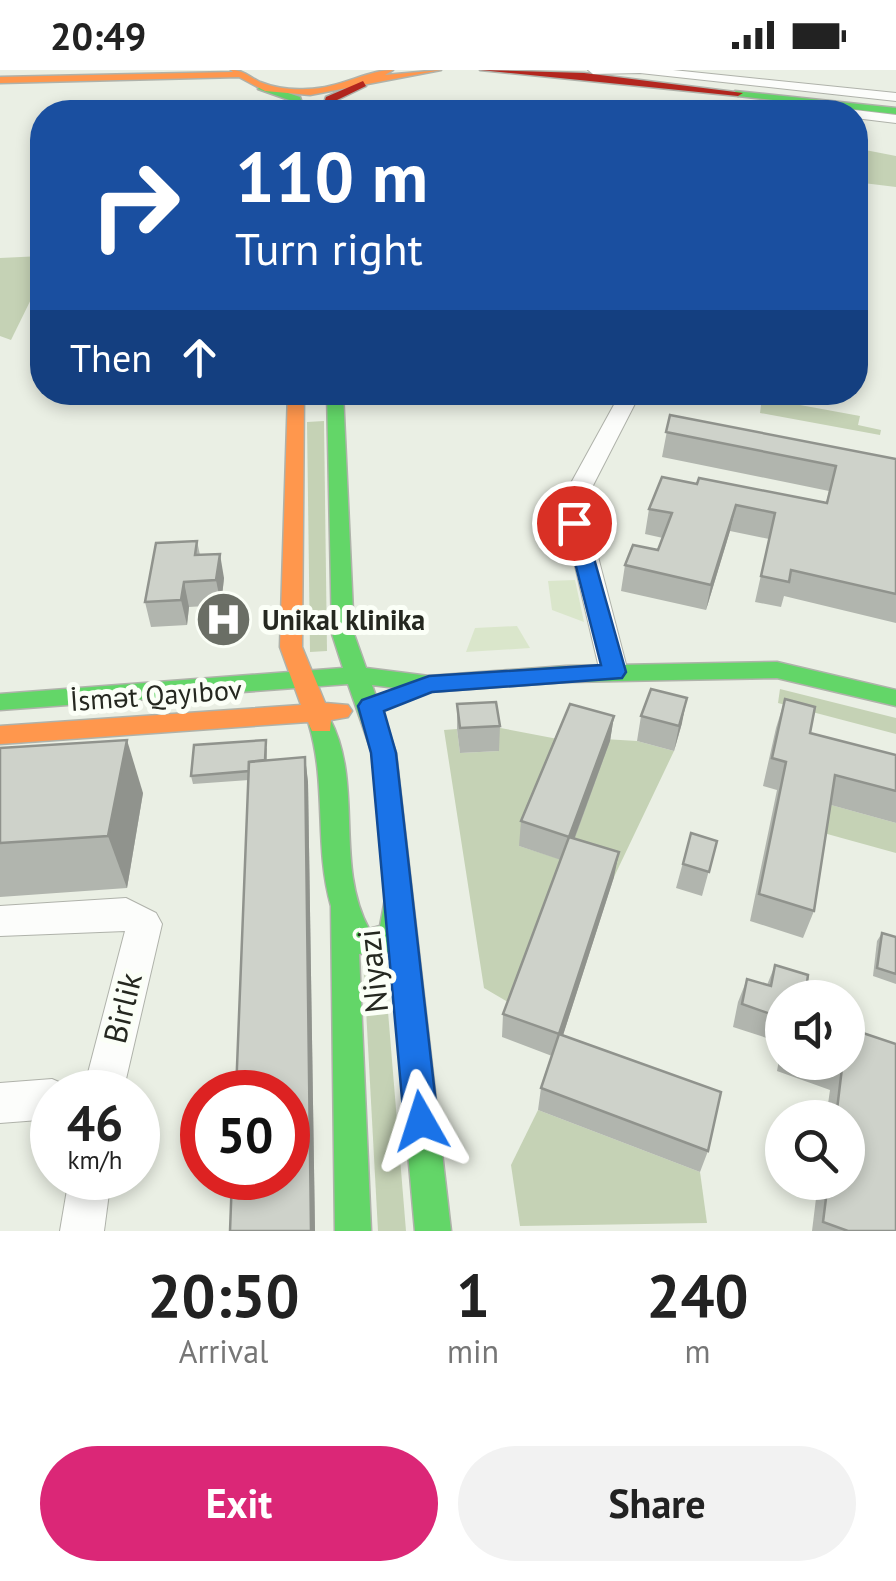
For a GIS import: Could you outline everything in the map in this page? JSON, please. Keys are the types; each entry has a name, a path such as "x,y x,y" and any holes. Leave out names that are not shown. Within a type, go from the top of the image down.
{"main road":[{"path":"0,77 123,70"},
{"path":"198,74 261,86 312,90 436,70"},
{"path":"485,70 790,94"},
{"path":"582,70 838,100"},
{"path":"0,77 237,73 296,100"},
{"path":"330,100 375,78"},
{"name":"Niyazi","path":"296,405 291,647 300,682 334,760 353,1231"},
{"name":"Niyazi","path":"335,405 342,634 384,753 432,1231"},
{"path":"429,684 614,672 777,670 896,698"},
{"name":"İsmət Qayıbov","path":"0,702 355,675 429,684"},
{"name":"İsmət Qayıbov","path":"0,736 316,714 370,706 429,684"},
{"path":"342,906 354,936 373,944 384,942 392,932 398,901"}],"street":[{"path":"790,94 838,100"},
{"path":"614,672 572,503 624,405"},
{"name":"Birlik","path":"0,921 126,913 144,924 108,1070"},
{"path":"0,1104 30,1101"},
{"path":"82,1231 87,1200"}],"green space":[{"path":"868,151 896,156 896,187 868,184"},
{"path":"30,257 30,301 11,340 0,336 0,258"},
{"path":"761,405 800,405 860,416 858,425 881,430 880,435 760,413"},
{"path":"324,421 327,651 310,652 307,422"},
{"path":"575,580 584,622 552,610 548,581"},
{"path":"517,626 530,648 466,652 475,628"},
{"path":"780,689 896,718 896,734 778,703"},
{"path":"495,727 563,740 519,846 566,861 604,739 637,741 674,751 614,877 567,862 513,1005 484,988 444,730 457,729 460,753 499,751"},
{"path":"824,803 896,823 896,853 820,832"},
{"path":"364,972 385,975 406,1231 378,1231"},
{"path":"538,1110 700,1172 707,1223 520,1226 511,1165"}],"building":[{"path":"670,415 896,459 896,594 791,570 789,582 761,576 775,513 736,505 711,585 625,565 633,545 658,550 672,513 649,509 662,477 697,484 699,478 827,503 836,466 666,432"},
{"path":"197,541 195,555 220,554 216,580 184,582 181,600 145,602 156,543"},
{"path":"651,689 687,698 679,726 641,716"},
{"path":"785,699 815,707 810,733 896,755 896,791 835,775 814,911 759,894 786,762 772,758"},
{"path":"496,702 500,726 460,728 457,704"},
{"path":"570,704 614,716 569,837 521,821"},
{"path":"127,740 108,836 0,843 0,748"},
{"path":"266,740 265,760 249,762 249,771 191,776 194,745"},
{"path":"305,757 309,1070 237,1070 249,762"},
{"path":"691,833 717,841 709,872 683,864"},
{"path":"569,837 619,852 559,1034 503,1014"},
{"path":"882,933 896,937 896,974 877,968"},
{"path":"775,965 808,975 807,980 772,980"},
{"path":"747,979 765,984 765,1012 742,1004"},
{"path":"559,1034 721,1092 708,1151 541,1088"},
{"path":"865,1034 896,1044 896,1231 848,1231 823,1222 826,1200 865,1200 865,1100 838,1100 841,1080 865,1080"},
{"path":"310,1152 311,1231 230,1231 231,1200 310,1200"}],"traffic: fast":[{"path":"261,87 296,100"},
{"path":"738,93 799,100"},
{"path":"868,108 896,111"},
{"path":"335,405 343,634 384,753 433,1231"},
{"path":"0,702 355,675 429,684 566,674 738,669 777,670 896,698"},
{"path":"321,725 333,779 340,891 361,942 384,941 393,932 398,901"},
{"path":"343,910 353,1231"}],"traffic: slow":[{"path":"236,70 268,89 289,92 332,90 388,70"},
{"path":"374,80 436,70"},
{"path":"0,80 237,75"},
{"path":"296,405 291,647 321,725"},
{"path":"0,735 340,711"}],"traffic: jam":[{"path":"485,70 738,93"},
{"path":"330,100 363,84"}],"place":[{"name":"Unikal klinika","path":"223,620"}],"route":[{"path":"421,1121 384,753 370,706 429,684 614,672 574,523"}]}
